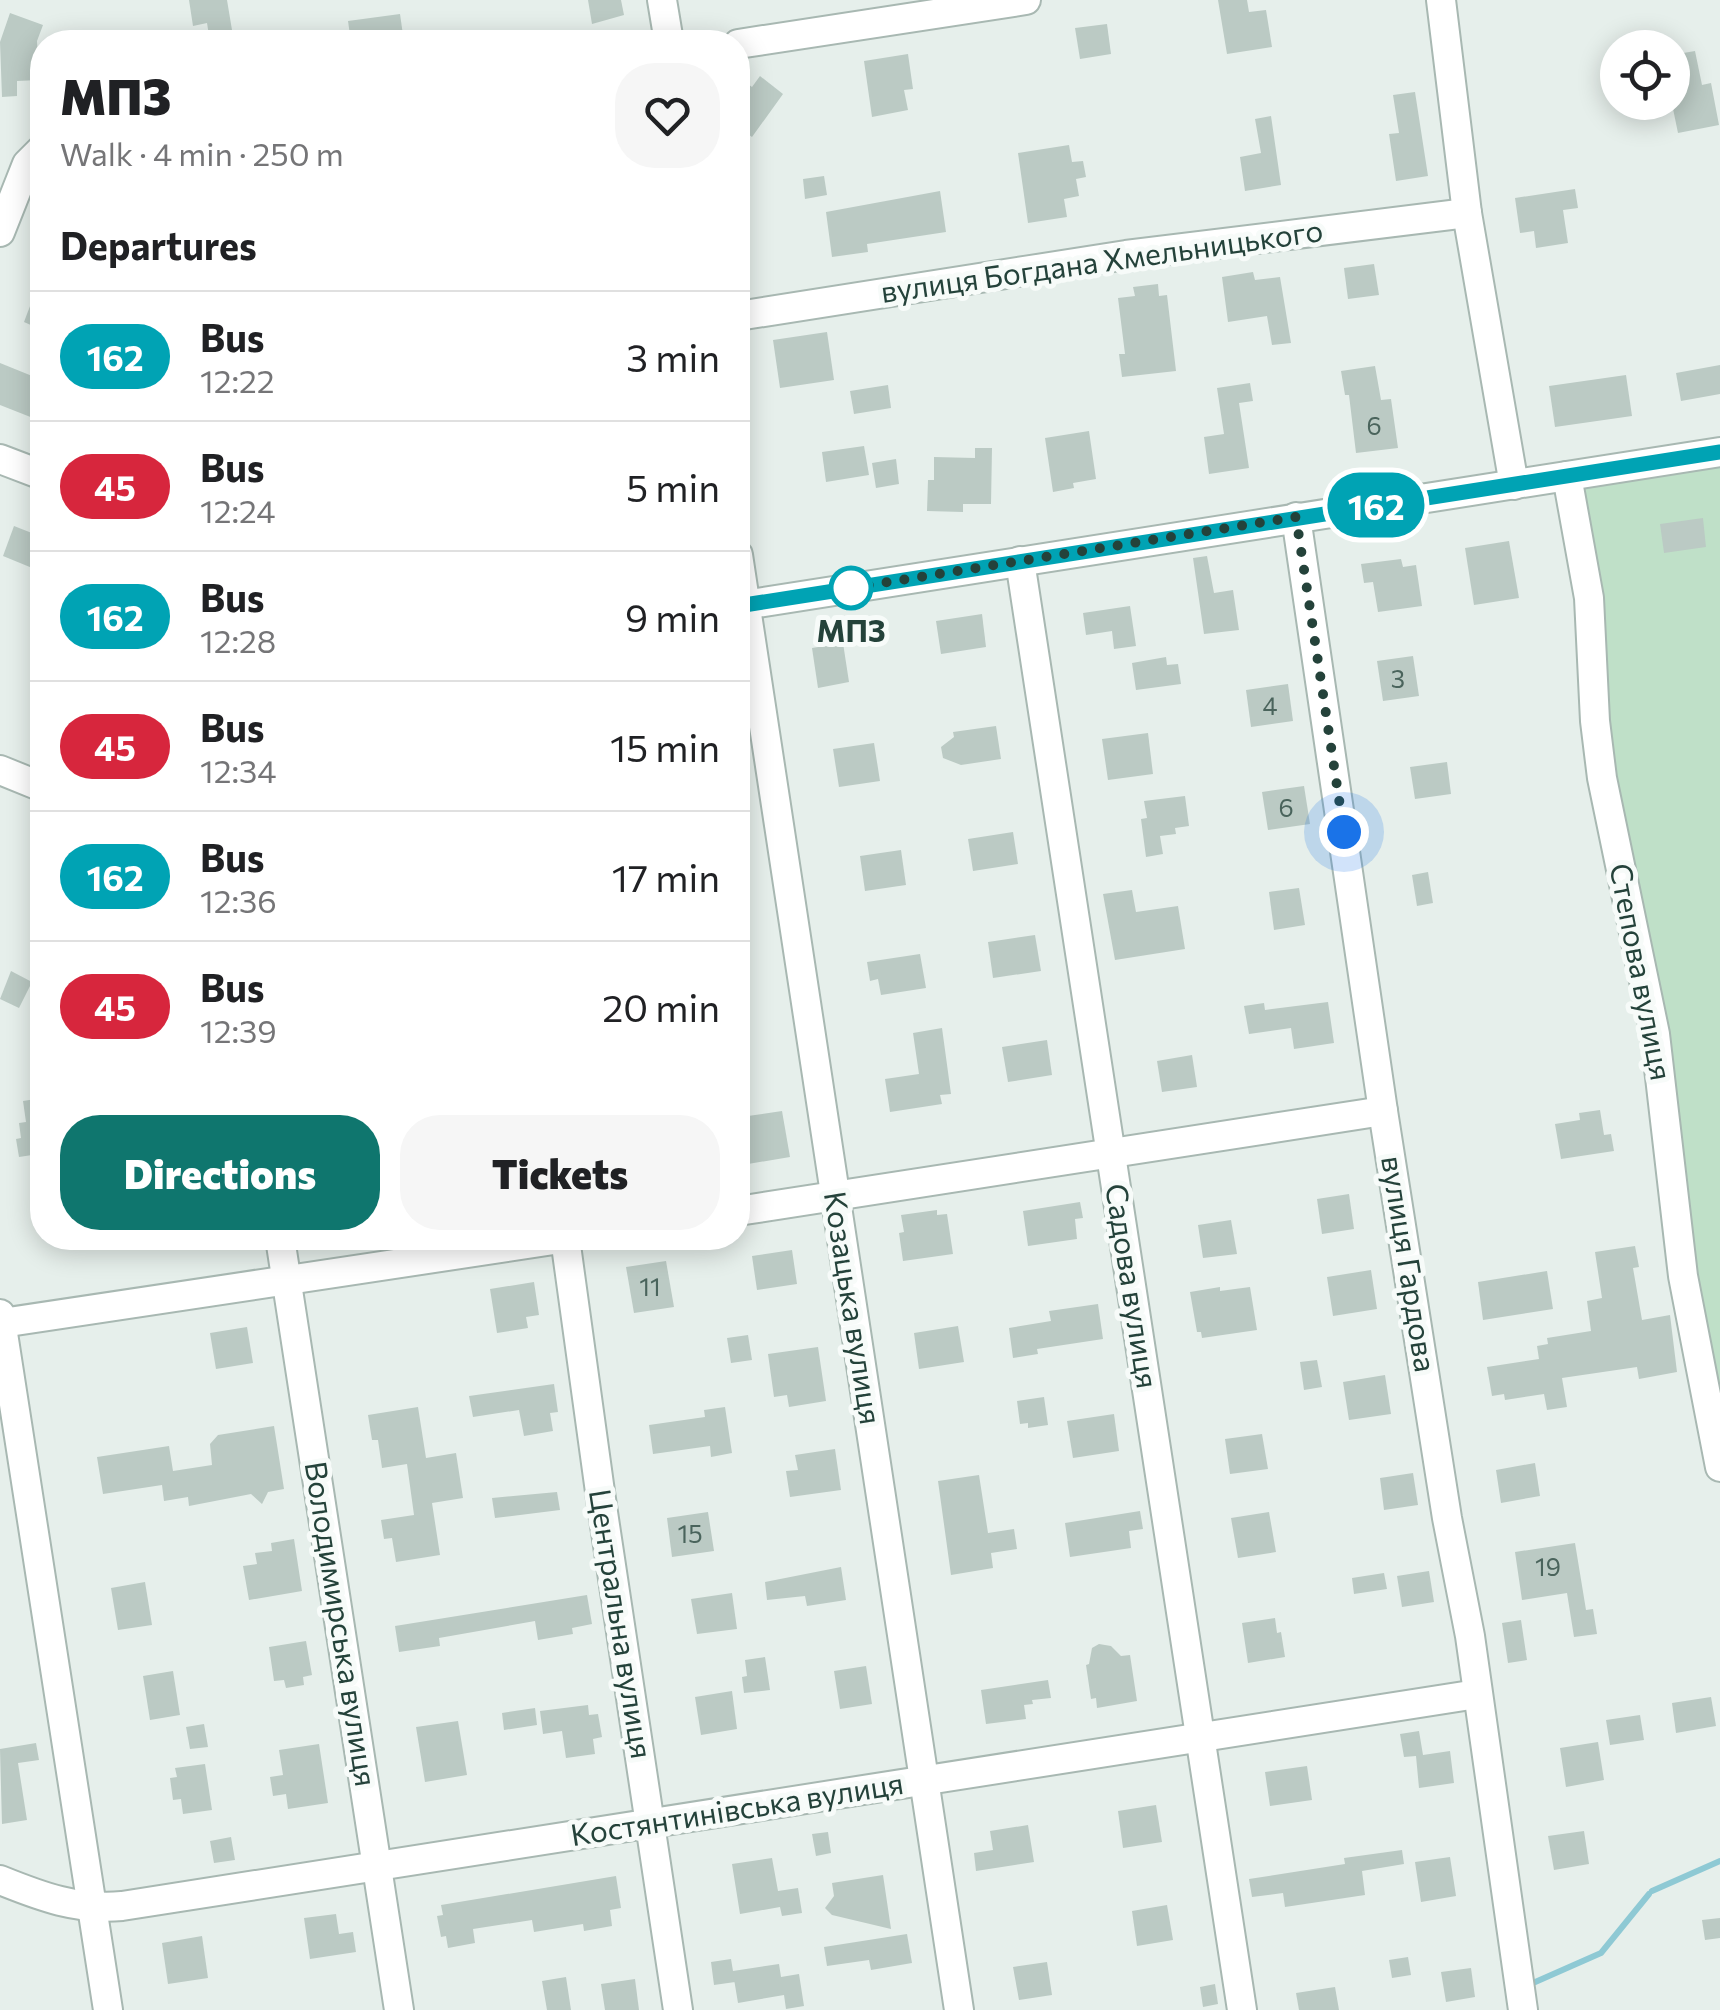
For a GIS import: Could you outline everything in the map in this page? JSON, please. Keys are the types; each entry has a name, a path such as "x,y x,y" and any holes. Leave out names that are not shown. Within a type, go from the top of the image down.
{"street":[{"path":"662,0 667,30"},
{"path":"750,42 1026,0"},
{"path":"1441,0 1467,213 1514,485"},
{"path":"0,232 30,160"},
{"name":"вулиця Богдана Хмельницького","path":"750,314 1126,254 1467,213"},
{"path":"750,605 1720,452"},
{"path":"0,459 30,470"},
{"name":"Степова вулиця","path":"1567,476 1589,598 1602,778 1657,1046 1683,1276 1720,1467"},
{"name":"вулиця Гардова","path":"1296,517 1383,1112 1477,1694 1522,2010"},
{"name":"Садова вулиця","path":"1020,561 1242,2010"},
{"name":"Козацька вулиця","path":"750,662 959,2010"},
{"path":"0,770 30,782"},
{"path":"750,1209 1383,1112"},
{"name":"Володимирська вулиця","path":"282,1250 399,2010"},
{"path":"108,2010 1,1319 486,1250"},
{"name":"Центральна вулиця","path":"568,1250 678,2010"},
{"name":"Костянтинівська вулиця","path":"0,1880 56,1901 92,1909 1477,1694"}],"green space":[{"path":"1720,464 1720,1432 1609,781 1581,490 1586,486"}],"building":[{"path":"189,0 227,0 232,30 208,30 207,23 193,26"},
{"path":"588,0 621,0 624,15 592,24"},
{"path":"1218,0 1247,0 1249,12 1266,10 1272,47 1227,54"},
{"path":"10,13 43,25 41,30 30,30 30,80 17,81 17,96 2,97 0,42"},
{"path":"400,14 402,30 349,30 348,21"},
{"path":"1107,24 1111,54 1080,59 1075,28"},
{"path":"1695,51 1702,85 1711,83 1719,125 1678,133 1675,120 1690,120 1690,52"},
{"path":"908,54 913,89 904,90 908,110 872,117 864,61"},
{"path":"760,76 783,94 752,137 750,86"},
{"path":"1415,92 1428,176 1396,181 1389,134 1399,133 1393,95"},
{"path":"1271,116 1281,185 1245,191 1240,157 1261,153 1255,119"},
{"path":"1069,145 1072,162 1083,161 1086,177 1076,179 1079,196 1064,199 1067,217 1028,223 1018,153"},
{"path":"824,176 827,195 805,199 803,179"},
{"path":"1575,189 1578,208 1563,210 1568,243 1536,248 1534,231 1520,233 1515,198"},
{"path":"940,191 946,232 867,244 868,252 832,257 826,212"},
{"path":"1374,264 1379,295 1348,299 1344,268"},
{"path":"1253,272 1255,280 1280,277 1291,343 1272,345 1267,316 1228,322 1222,277"},
{"path":"1158,284 1159,296 1167,295 1176,371 1122,377 1119,354 1125,354 1118,298 1135,296 1133,287"},
{"path":"827,332 834,380 780,388 773,340"},
{"path":"0,363 30,375 30,417 0,405"},
{"path":"1720,365 1720,394 1681,401 1676,373"},
{"path":"1375,366 1381,400 1391,399 1398,448 1356,453 1349,395 1345,395 1341,371"},
{"path":"1626,375 1632,416 1555,427 1549,386"},
{"path":"1250,383 1253,401 1239,403 1249,468 1209,474 1204,437 1224,434 1217,388"},
{"path":"888,385 891,408 854,414 850,391"},
{"path":"1089,431 1096,479 1053,492 1045,438"},
{"path":"864,446 869,475 826,482 822,452"},
{"path":"975,448 992,448 991,504 963,504 963,512 927,511 934,457 975,458"},
{"path":"896,459 899,484 876,488 872,463"},
{"path":"1703,518 1706,547 1664,553 1660,524"},
{"path":"14,526 30,532 30,567 3,556"},
{"path":"1509,541 1519,598 1474,605 1465,548"},
{"path":"1207,556 1214,593 1233,590 1239,630 1204,634 1193,558"},
{"path":"1401,559 1403,567 1416,565 1422,606 1378,612 1373,582 1364,583 1361,564"},
{"path":"1130,606 1136,646 1114,649 1112,631 1086,635 1083,613"},
{"path":"982,614 986,647 941,654 936,621"},
{"path":"843,643 849,682 818,688 812,648"},
{"path":"1413,656 1419,696 1383,701 1377,661"},
{"path":"1166,657 1167,665 1178,664 1181,684 1136,690 1132,663"},
{"path":"1288,684 1293,721 1251,727 1246,690"},
{"path":"996,726 1001,759 961,765 943,758 941,747 954,737 953,732"},
{"path":"1148,733 1153,774 1108,780 1102,739"},
{"path":"874,743 880,781 839,787 833,749"},
{"path":"1447,762 1451,794 1415,799 1410,767"},
{"path":"1304,786 1310,824 1268,830 1262,792"},
{"path":"1185,796 1189,826 1175,828 1176,834 1160,836 1163,854 1146,857 1141,819 1147,818 1144,801"},
{"path":"1013,832 1018,864 973,871 968,839"},
{"path":"901,850 906,885 865,891 860,856"},
{"path":"1428,872 1433,903 1417,906 1412,875"},
{"path":"1299,888 1305,925 1274,930 1269,892"},
{"path":"1132,890 1136,912 1178,906 1185,949 1115,960 1103,894"},
{"path":"1035,935 1041,971 993,978 988,942"},
{"path":"920,954 926,988 881,995 878,979 870,981 867,962"},
{"path":"11,971 30,981 19,1008 0,999"},
{"path":"1328,1002 1334,1043 1294,1049 1291,1028 1249,1034 1244,1006 1264,1003 1265,1010"},
{"path":"942,1028 951,1094 940,1095 942,1104 890,1112 885,1079 919,1074 913,1033"},
{"path":"1047,1040 1052,1075 1008,1082 1002,1047"},
{"path":"1192,1055 1197,1087 1162,1092 1157,1061"},
{"path":"30,1100 30,1155 19,1157 19,1123 26,1122 23,1101"},
{"path":"1600,1110 1604,1135 1611,1134 1614,1151 1561,1159 1555,1124 1580,1120 1579,1113"},
{"path":"782,1111 790,1157 750,1164 750,1116"},
{"path":"1349,1194 1354,1229 1322,1234 1317,1199"},
{"path":"1080,1202 1083,1218 1075,1219 1077,1239 1028,1246 1023,1211"},
{"path":"937,1210 937,1215 947,1214 953,1254 903,1261 901,1215"},
{"path":"1231,1220 1237,1254 1203,1258 1198,1225"},
{"path":"1635,1246 1639,1267 1633,1268 1642,1320 1670,1315 1677,1372 1639,1379 1637,1367 1562,1378 1567,1407 1547,1410 1544,1394 1505,1400 1504,1394 1492,1396 1487,1367 1539,1359 1537,1346 1548,1344 1547,1338 1591,1331 1587,1301 1602,1298 1595,1252"},
{"path":"792,1250 797,1284 757,1290 752,1256"},
{"path":"666,1261 674,1307 634,1313 626,1267"},
{"path":"1371,1270 1377,1309 1333,1316 1327,1277"},
{"path":"1547,1271 1553,1309 1483,1320 1478,1282"},
{"path":"534,1282 539,1315 526,1317 528,1328 497,1333 490,1289"},
{"path":"1220,1287 1220,1291 1250,1287 1257,1330 1202,1338 1201,1332 1197,1332 1190,1292"},
{"path":"1098,1304 1103,1339 1037,1349 1038,1354 1013,1358 1009,1328 1051,1321 1049,1311"},
{"path":"958,1326 964,1362 919,1369 914,1333"},
{"path":"247,1327 253,1363 216,1369 210,1333"},
{"path":"748,1335 752,1360 731,1363 727,1338"},
{"path":"818,1347 826,1401 789,1407 787,1395 774,1397 768,1354"},
{"path":"1317,1360 1322,1387 1304,1390 1300,1362"},
{"path":"1385,1375 1391,1414 1349,1420 1343,1382"},
{"path":"554,1384 558,1412 550,1413 553,1431 524,1436 519,1410 473,1417 469,1396"},
{"path":"1044,1397 1048,1425 1028,1428 1028,1423 1020,1424 1017,1401"},
{"path":"418,1407 426,1458 456,1453 463,1498 432,1503 440,1555 396,1562 392,1538 384,1539 381,1520 414,1515 407,1464 382,1468 378,1440 372,1440 368,1415"},
{"path":"725,1407 732,1453 711,1457 710,1446 653,1454 649,1425 705,1417 704,1410"},
{"path":"1114,1414 1119,1451 1073,1458 1067,1421"},
{"path":"274,1426 284,1489 268,1492 262,1504 251,1494 189,1506 188,1497 164,1501 162,1485 103,1494 97,1457 169,1446 173,1471 212,1465 210,1444 218,1435"},
{"path":"1262,1434 1268,1469 1230,1474 1225,1439"},
{"path":"835,1449 841,1490 790,1497 786,1471 798,1470 795,1455"},
{"path":"1535,1463 1540,1496 1501,1503 1496,1470"},
{"path":"1413,1473 1418,1505 1384,1510 1380,1478"},
{"path":"979,1475 988,1533 1014,1529 1017,1549 991,1553 993,1568 951,1575 938,1481"},
{"path":"557,1492 560,1510 495,1518 492,1498"},
{"path":"1140,1511 1143,1529 1129,1531 1131,1548 1070,1557 1065,1523"},
{"path":"708,1512 714,1551 672,1557 667,1518"},
{"path":"1269,1512 1276,1552 1238,1558 1231,1518"},
{"path":"294,1539 302,1591 249,1600 243,1566 257,1564 255,1553 272,1551 271,1543"},
{"path":"1575,1543 1586,1610 1593,1609 1597,1634 1574,1637 1567,1593 1522,1600 1515,1552"},
{"path":"841,1567 846,1600 807,1606 805,1596 767,1600 765,1582"},
{"path":"1429,1571 1434,1602 1402,1607 1397,1576"},
{"path":"1384,1573 1387,1589 1354,1594 1352,1578"},
{"path":"145,1582 152,1625 118,1630 111,1588"},
{"path":"732,1593 737,1629 697,1634 691,1599"},
{"path":"587,1595 592,1624 572,1628 573,1634 538,1640 535,1621 439,1638 440,1646 399,1652 395,1626"},
{"path":"1275,1618 1285,1657 1248,1663 1242,1623"},
{"path":"1521,1620 1527,1660 1508,1663 1502,1623"},
{"path":"306,1641 312,1675 303,1677 304,1685 286,1688 284,1680 274,1681 269,1647"},
{"path":"1099,1644 1111,1646 1121,1656 1130,1655 1137,1701 1097,1708 1096,1698 1091,1699 1086,1665 1092,1648"},
{"path":"765,1657 770,1690 744,1693 745,1660"},
{"path":"866,1666 872,1704 840,1709 834,1671"},
{"path":"173,1671 180,1715 150,1720 143,1676"},
{"path":"1048,1680 1051,1698 1024,1705 1026,1719 986,1724 981,1690"},
{"path":"732,1691 737,1729 701,1735 695,1697"},
{"path":"1711,1697 1716,1726 1676,1733 1672,1703"},
{"path":"588,1705 589,1715 598,1714 602,1737 593,1739 595,1754 566,1758 562,1731 543,1734 540,1711"},
{"path":"535,1708 537,1725 504,1730 502,1713"},
{"path":"1640,1715 1644,1740 1610,1745 1606,1720"},
{"path":"458,1721 467,1775 425,1782 416,1727"},
{"path":"204,1724 208,1747 190,1749 186,1727"},
{"path":"1419,1731 1423,1755 1450,1751 1454,1783 1419,1788 1416,1756 1404,1757 1400,1734"},
{"path":"1598,1742 1604,1780 1566,1787 1560,1748"},
{"path":"36,1743 39,1760 18,1763 27,1820 2,1824 0,1749"},
{"path":"319,1744 328,1803 288,1809 286,1794 273,1796 270,1777 283,1775 279,1750"},
{"path":"205,1764 212,1810 183,1814 181,1799 173,1800 170,1778 177,1777 175,1768"},
{"path":"1307,1766 1312,1800 1270,1806 1265,1772"},
{"path":"1156,1805 1162,1842 1123,1848 1118,1811"},
{"path":"1028,1825 1034,1862 976,1871 974,1853 993,1850 990,1831"},
{"path":"1584,1831 1589,1864 1554,1870 1548,1836"},
{"path":"828,1832 831,1853 816,1856 812,1834"},
{"path":"231,1837 235,1860 214,1863 210,1841"},
{"path":"1402,1850 1404,1864 1362,1871 1365,1895 1285,1907 1283,1893 1252,1897 1249,1879 1345,1864 1344,1858"},
{"path":"1450,1857 1456,1896 1421,1902 1415,1862"},
{"path":"772,1858 778,1891 798,1888 802,1913 782,1916 780,1907 740,1914 732,1864"},
{"path":"883,1875 891,1929 832,1915 825,1908 834,1896 832,1883"},
{"path":"616,1876 621,1908 610,1910 612,1926 584,1931 583,1924 534,1932 532,1920 473,1929 475,1943 448,1948 446,1936 441,1937 437,1916 443,1915 441,1905"},
{"path":"1167,1905 1173,1940 1137,1946 1132,1911"},
{"path":"336,1914 339,1934 353,1932 356,1952 310,1959 304,1918"},
{"path":"1720,1918 1720,1938 1705,1940 1702,1920"},
{"path":"907,1934 912,1963 871,1970 869,1960 827,1966 824,1947"},
{"path":"202,1936 208,1978 168,1984 162,1943"},
{"path":"1408,1957 1411,1975 1392,1978 1389,1960"},
{"path":"731,1959 733,1971 779,1964 781,1977 799,1974 804,2006 786,2009 784,1995 738,2003 735,1982 714,1985 711,1962"},
{"path":"1047,1962 1052,1995 1019,2000 1013,1967"},
{"path":"1471,1968 1475,1997 1446,2002 1441,1972"},
{"path":"566,1977 571,2010 547,2010 542,1981"},
{"path":"635,1979 639,2010 605,2010 601,1984"},
{"path":"1215,1984 1218,2004 1203,2007 1200,1987"},
{"path":"1335,1987 1339,2010 1299,2010 1296,1993"}],"waterway":[{"path":"1652,1891 1720,1861"},
{"path":"1533,1983 1601,1953 1649,1894"}],"bus line":[{"name":"162","path":"750,604 1720,452"}],"place":[{"name":"МПЗ","path":"851,588"}],"route":[{"path":"851,588 1296,517 1344,832"}]}
